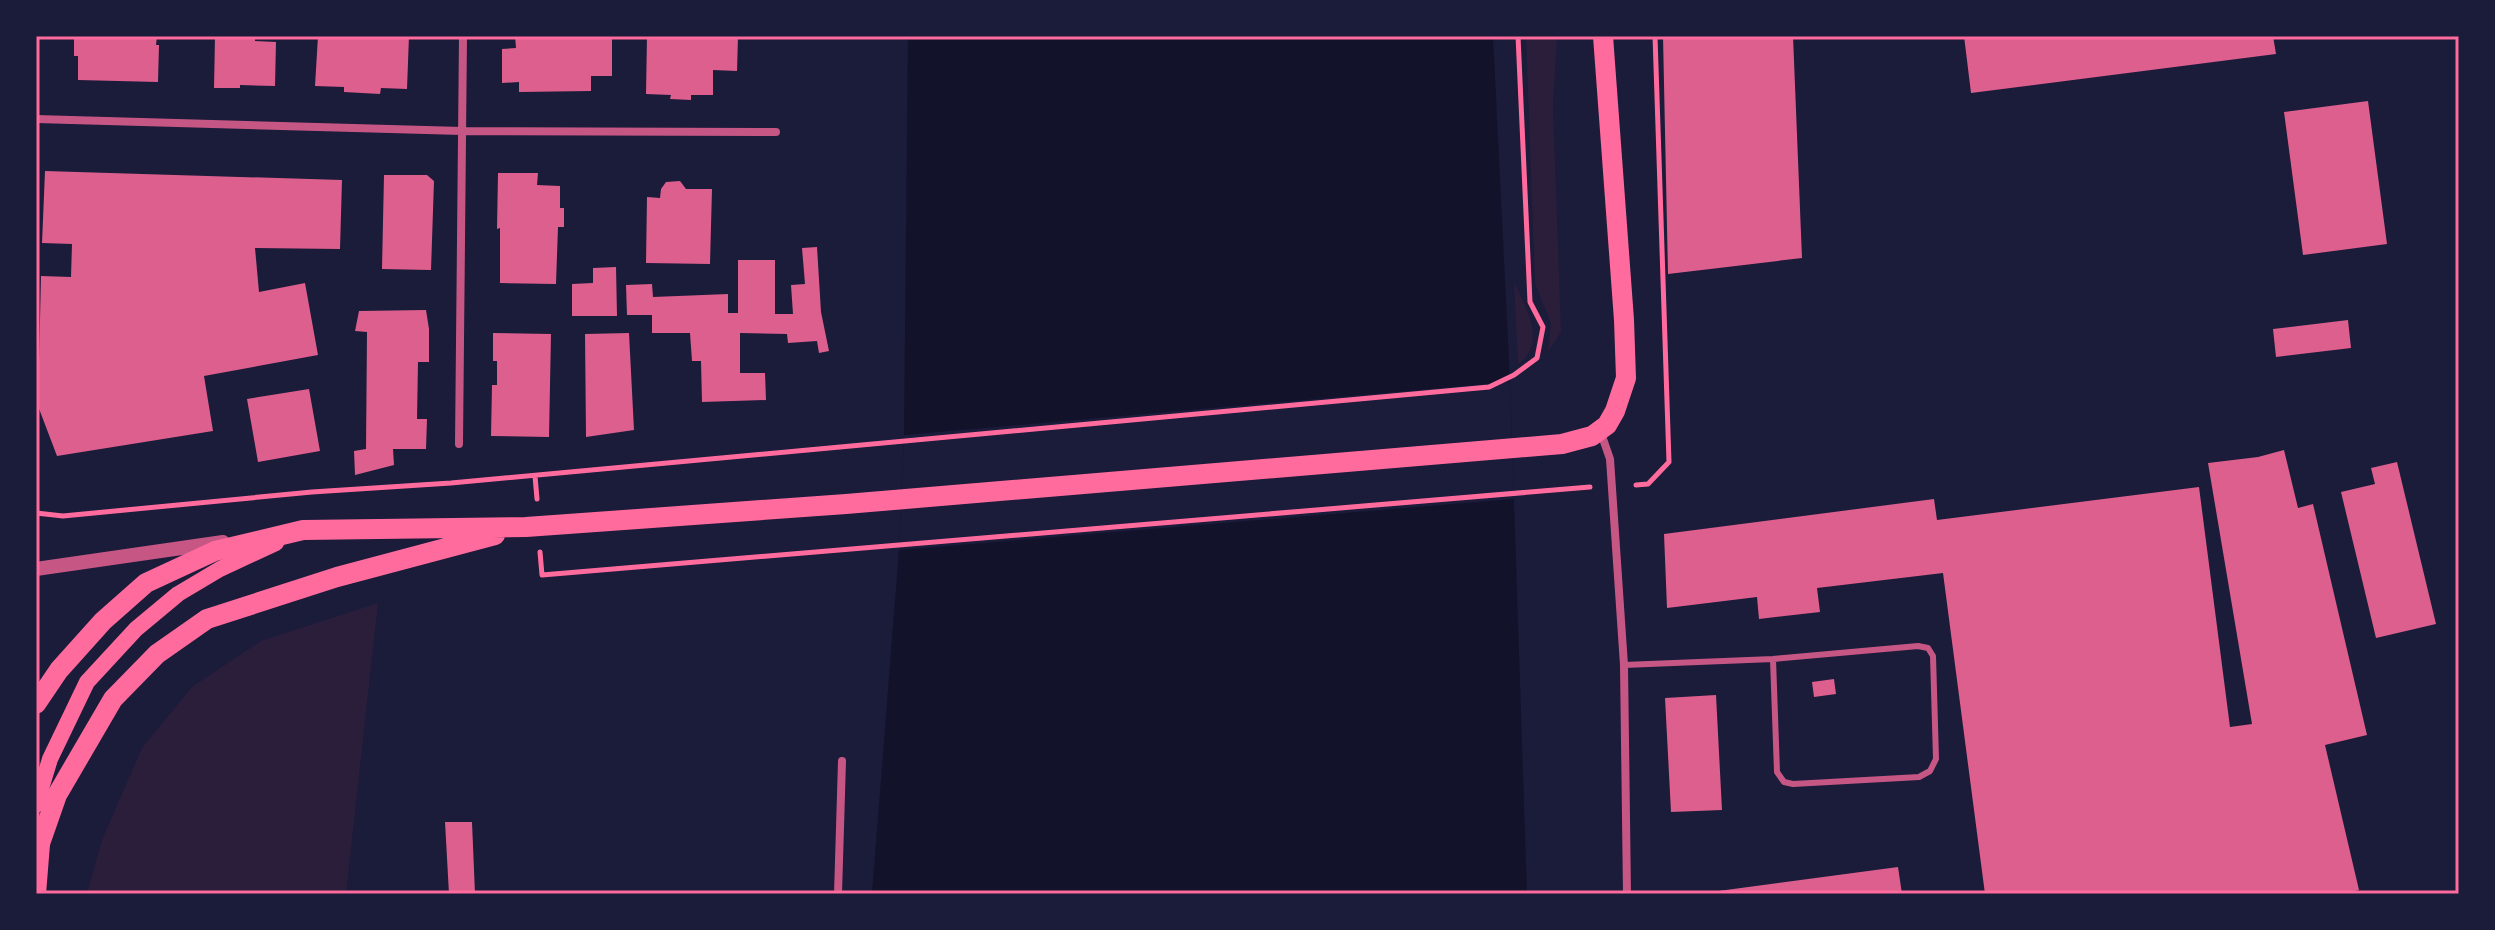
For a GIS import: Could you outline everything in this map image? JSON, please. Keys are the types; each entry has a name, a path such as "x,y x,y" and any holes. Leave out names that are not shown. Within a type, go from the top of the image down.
{"main road":[{"path":"36,704 59,670 103,621 146,583 215,551 303,530 526,527 846,504 1562,444 1592,436 1600,431 1615,411 1626,378 1603,36"},
{"path":"38,894 39,846 57,795 113,699 157,654 207,619 337,577 526,527"},
{"path":"36,805 50,759 87,682 136,629 199,581 303,530"}],"street":[{"path":"459,444 463,36"},
{"path":"36,119 462,131 776,132"},
{"path":"1600,431 1610,459 1624,665 1627,894"},
{"path":"36,569 303,530"},
{"path":"838,894 842,761"}],"lane":[{"path":"1624,665 1773,659 1918,646 1928,648 1933,656 1936,759 1930,771 1919,777 1784,782 1777,772 1773,659"}],"path":[{"path":"36,513 63,516 312,492 535,476 1489,387 1514,375 1537,358 1543,327 1530,302 1518,36"},
{"path":"1648,484 1669,462 1655,36"},
{"path":"542,575 1568,487"}],"shaded area":[{"path":"908,36 1493,36 1510,382 1527,894 872,894 899,550 904,436"},
{"path":"1526,36 1557,36 1553,106 1561,332 1548,352 1551,323 1535,284"},
{"path":"1514,283 1529,314 1533,336 1527,356 1518,364"},
{"path":"378,603 346,894 87,894 102,840 142,748 192,687 261,641"}],"pier":[{"path":"1510,382 1514,499 899,550 904,435"}],"building":[{"path":"74,36 157,36 158,82 78,80"},
{"path":"215,36 255,36 255,41 276,42 275,86 214,88"},
{"path":"318,36 409,36 407,89 381,88 380,94 344,92 344,87 315,86"},
{"path":"515,36 612,36 612,76 591,76 591,91 519,92 519,82 502,83 502,49 516,48"},
{"path":"647,36 738,37 737,71 713,70 713,95 691,95 691,100 646,94"},
{"path":"1663,36 1793,36 1802,258 1668,274"},
{"path":"1964,36 2273,36 2276,54 1971,93"},
{"path":"2368,101 2387,244 2303,255 2284,112"},
{"path":"45,171 342,180 340,249 255,248 259,292 305,283 318,355 204,376 213,431 57,456 38,406 41,276 71,277 72,244 42,243"},
{"path":"498,173 538,173 537,185 560,186 564,227 558,227 556,284 500,283"},
{"path":"384,175 427,175 434,181 431,270 382,269"},
{"path":"680,181 686,189 712,189 710,264 646,263 647,197 660,198 666,182"},
{"path":"817,247 821,312 829,351 819,353 817,341 788,343 787,334 740,333 740,373 765,373 766,400 702,402 701,361 692,361 690,333 652,333 652,315 627,315 626,285 652,284 653,297 728,294 728,313 738,313 738,260 775,260 775,314 793,314 791,285 805,284 802,248"},
{"path":"616,267 617,316 572,316 572,284 593,283 593,268"},
{"path":"426,310 429,362 418,362 417,419 427,419 426,449 393,449 394,465 355,475 354,451 366,449 367,332 355,331 359,311"},
{"path":"2348,320 2351,348 2276,357 2273,329"},
{"path":"493,333 551,334 549,437 491,436 492,385 497,385"},
{"path":"629,333 634,430 586,437 585,334"},
{"path":"309,389 320,451 258,462 247,399"},
{"path":"2284,450 2298,508 2313,504 2367,735 2325,745 2359,890 2355,894 1985,894 1943,573 1817,588 1820,612 1759,619 1757,597 1667,608 1664,534 1934,499 1937,520 2199,487 2230,727 2252,724 2208,463 2258,457"},
{"path":"2397,462 2436,624 2376,638 2341,492 2375,484 2371,468"},
{"path":"1834,679 1836,694 1814,697 1812,682"},
{"path":"1716,695 1722,810 1671,812 1665,698"},
{"path":"445,822 472,822 475,894 449,894"},
{"path":"1898,867 1902,894 1711,894 1711,892"}]}
